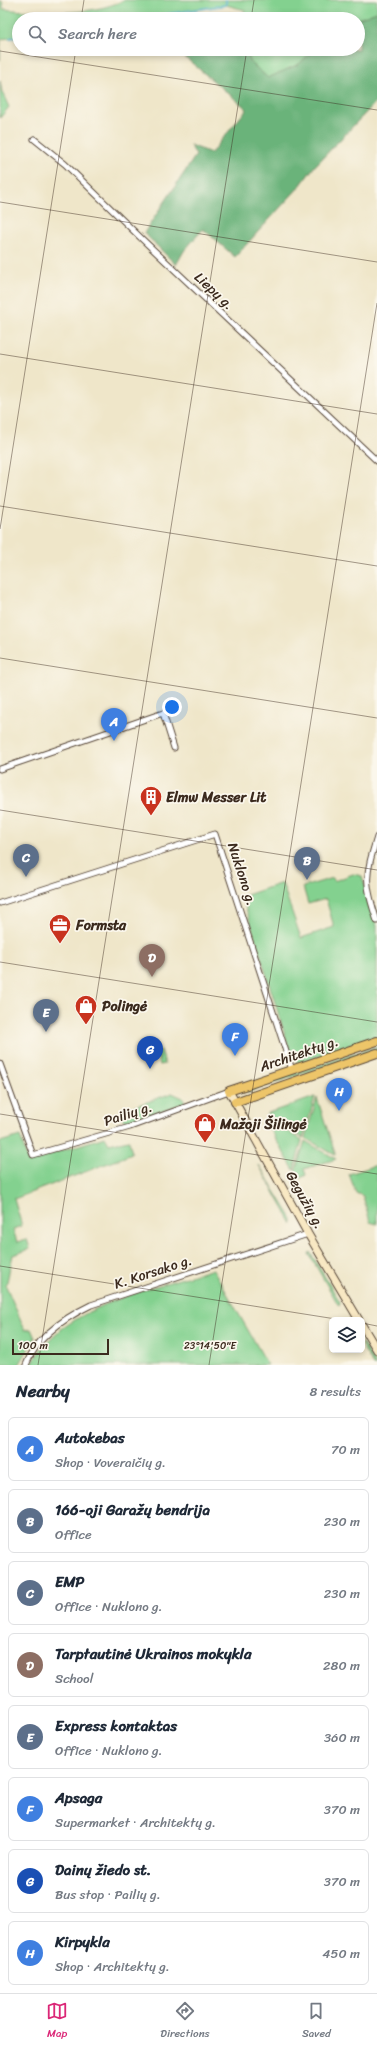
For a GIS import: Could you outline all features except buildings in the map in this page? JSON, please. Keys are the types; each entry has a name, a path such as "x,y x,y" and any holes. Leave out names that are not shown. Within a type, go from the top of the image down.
{"main road":[{"name":"Architektų g.","path":"229,1091 377,1042"},
{"name":"Architektų g.","path":"235,1102 377,1053"},
{"name":"Gegužių g.","path":"229,1091 308,1234 357,1317"},
{"path":"365,1329 377,1350"}],"street":[{"name":"Liepų g.","path":"34,139 65,164 163,259 377,461"},
{"path":"0,769 163,713 174,748"},
{"name":"Nuklono g.","path":"0,903 216,834 292,1070"},
{"path":"377,837 367,868 366,881 377,921"},
{"name":"Pailių g.","path":"0,1064 33,1155 130,1127 229,1091"},
{"name":"K. Korsako g.","path":"26,1365 32,1352 50,1331 66,1319 91,1305 308,1234"}],"green space":[{"path":"0,0 3,3 3,9 34,12 12,12 12,38 1,39 0,60"},
{"path":"125,0 377,0 377,12 365,16 365,12 244,12 245,10 226,5 180,12 65,12 95,9"},
{"path":"377,12 377,101 314,167 300,186 235,257 203,229 184,251 176,265 144,233 196,155 190,145 211,153 247,109 183,56 248,56 251,63 268,78 299,64 308,56 365,56 365,16"},
{"path":"248,56 308,56 299,64 268,78 251,63"},
{"path":"0,81 2,92 9,107 0,118"},
{"path":"353,874 362,876 377,926 377,1037 299,1063 292,1058 243,899 244,896 282,883 301,938 334,927 326,899 308,904 303,887 333,878 334,881"},
{"path":"377,1046 377,1049 247,1092 246,1089"},
{"path":"161,1050 165,1064 160,1065 156,1052"},
{"path":"172,1093 183,1098 185,1103 127,1122 120,1114 125,1110"},
{"path":"315,1097 303,1138 266,1116 268,1113"},
{"path":"317,1098 335,1153 335,1155 305,1138"},
{"path":"269,1120 302,1140 294,1170 266,1123"},
{"path":"20,1136 28,1161 105,1137 109,1144 129,1140 132,1154 14,1199 22,1226 13,1229 17,1242 27,1239 30,1249 13,1255 6,1286 25,1330 31,1329 35,1338 19,1365 0,1365 0,1142"},
{"path":"305,1141 336,1159 304,1169 306,1175 299,1179 295,1172"},
{"path":"259,1165 292,1219 292,1224"},
{"path":"377,1165 377,1224 370,1222 363,1196 356,1193 349,1174"},
{"path":"310,1252 340,1302 339,1306 309,1254"},
{"path":"213,1269 268,1365 32,1365 44,1345 63,1328 85,1314 111,1302 139,1292"},
{"path":"365,1347 376,1365 373,1365 365,1351"}],"waterway":[{"path":"180,12 226,5 226,0"}],"place":[{"name":"Autokebas","path":"114,741"},
{"name":"Elmw Messer Lit","path":"151,816"},
{"name":"EMP","path":"26,877"},
{"name":"166-oji Garažų bendrija","path":"307,880"},
{"name":"Formsta","path":"60,944"},
{"name":"Tarptautinė Ukrainos mokykla","path":"152,977"},
{"name":"Polingė","path":"86,1026"},
{"name":"Express kontaktas","path":"46,1032"},
{"name":"Apsaga","path":"235,1056"},
{"name":"Dainų žiedo st.","path":"150,1069"},
{"name":"Kirpykla","path":"339,1111"},
{"name":"Mažoji Šilingė","path":"205,1144"}]}
